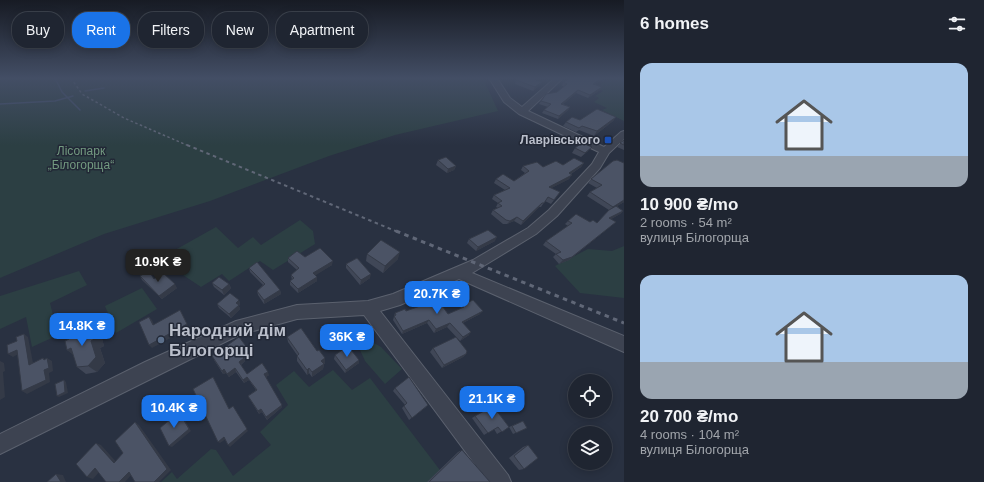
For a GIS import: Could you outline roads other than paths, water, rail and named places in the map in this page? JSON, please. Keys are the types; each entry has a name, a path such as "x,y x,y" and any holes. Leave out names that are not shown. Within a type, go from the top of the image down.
{"street":[{"path":"507,100 522,112 558,131 605,151"},
{"path":"522,112 535,100"},
{"path":"0,444 151,368 236,328 297,312 368,308 395,300 478,264 532,231 558,207 596,166 605,151 624,134"},
{"path":"459,272 624,344"},
{"path":"368,308 501,482"}],"waterway":[{"path":"0,104 57,100"},
{"path":"70,100 80,110"}],"railway":[{"path":"93,100 124,118 189,146"},
{"path":"187,145 398,232"},
{"path":"396,231 624,323"}],"place":[{"name":"Лаврівського","path":"608,140"},
{"name":"Народний дім Білогорщі","path":"161,340"}],"park label":[{"name":"Лісопарк „Білогорща“","path":"81,158"}]}
